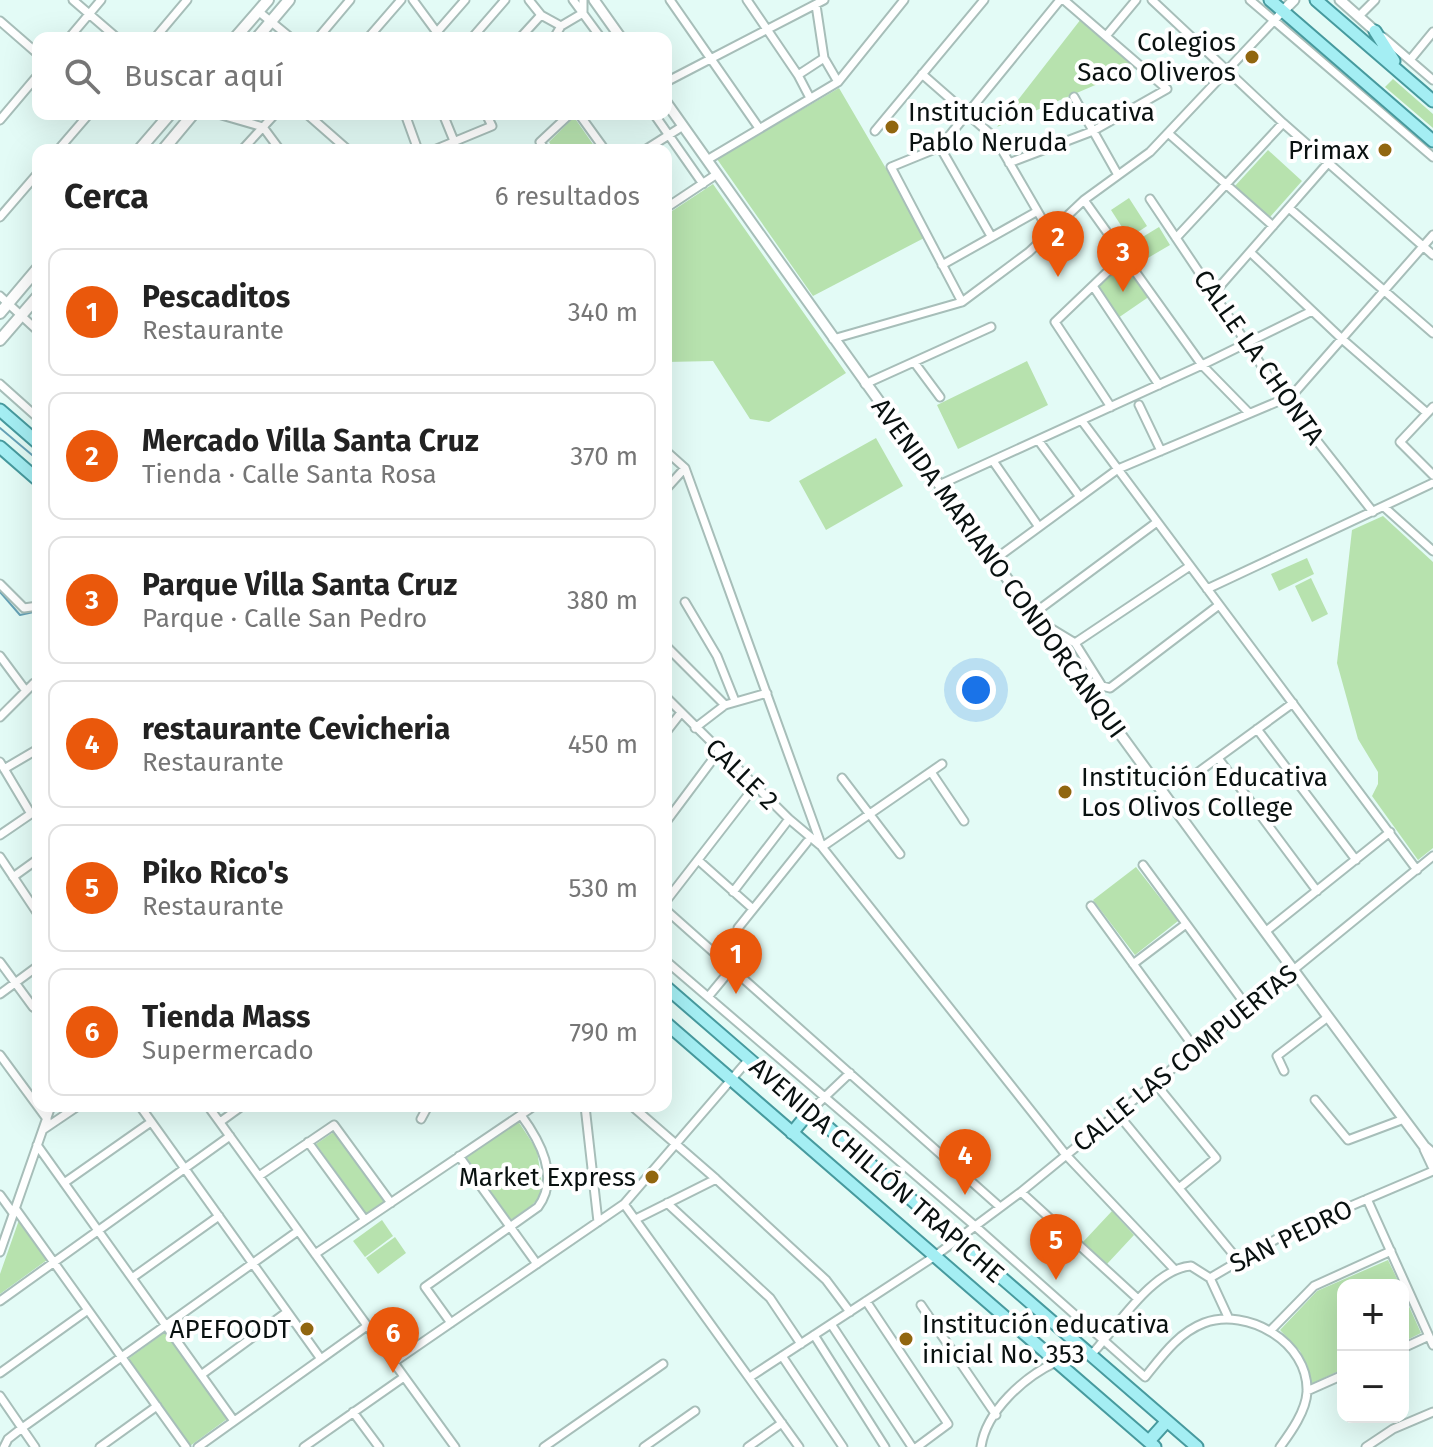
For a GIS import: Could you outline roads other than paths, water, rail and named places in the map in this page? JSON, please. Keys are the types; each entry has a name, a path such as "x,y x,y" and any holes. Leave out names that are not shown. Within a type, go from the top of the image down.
{"main road":[{"path":"240,32 268,0"},
{"path":"262,32 289,0"},
{"path":"1270,0 1433,141"},
{"path":"1316,0 1433,101"},
{"path":"1375,31 1400,72"},
{"path":"144,144 165,120"},
{"path":"168,144 188,120"},
{"path":"0,313 4,300 32,274"},
{"path":"0,340 32,303"},
{"path":"0,410 32,438"},
{"path":"0,447 32,475"},
{"name":"AVENIDA CHILLÓN TRAPICHE","path":"672,992 1197,1447"},
{"name":"AVENIDA CHILLÓN TRAPICHE","path":"672,1028 1152,1444"},
{"path":"792,1133 810,1111"},
{"path":"1152,1444 1167,1421"}],"street":[{"path":"73,0 110,32"},
{"path":"74,32 101,0"},
{"path":"160,32 187,0"},
{"path":"323,32 350,0"},
{"path":"373,32 401,0"},
{"path":"413,0 437,32"},
{"path":"419,8 426,0"},
{"path":"441,32 465,0"},
{"path":"477,32 505,0"},
{"path":"529,0 541,15 561,26"},
{"path":"573,0 597,32"},
{"path":"583,0 583,13"},
{"path":"594,0 617,32"},
{"path":"670,0 759,128"},
{"path":"747,0 810,98"},
{"path":"707,160 838,82 904,0"},
{"path":"875,131 984,0"},
{"path":"962,302 891,167 940,147 1062,0 1167,89 1093,131 1009,163"},
{"path":"1106,36 1136,0"},
{"path":"1152,0 1283,123 1433,255"},
{"path":"1250,0 1433,157"},
{"path":"1261,10 1270,0"},
{"path":"833,339 962,302 1029,252 1084,200 1150,152 1294,0"},
{"path":"1340,0 1433,80"},
{"path":"1359,16 1375,0"},
{"path":"672,79 820,3 824,58 838,82"},
{"path":"258,11 284,32"},
{"path":"589,21 602,11"},
{"path":"558,32 561,26 583,13"},
{"path":"525,32 541,15"},
{"path":"0,21 32,49"},
{"path":"1410,60 1433,32"},
{"path":"798,75 824,58"},
{"path":"922,74 995,138 1049,231"},
{"path":"0,120 32,82"},
{"path":"1074,97 1118,175"},
{"name":"AVENIDA MARIANO CONDORCANQUI","path":"672,110 865,384 1293,971 1433,1154"},
{"path":"63,144 84,120"},
{"path":"239,120 263,127 276,144"},
{"path":"247,144 269,120"},
{"path":"314,120 341,144"},
{"path":"407,120 416,144"},
{"path":"445,120 454,141"},
{"path":"447,144 492,126 489,120"},
{"path":"541,144 564,120"},
{"path":"583,120 601,144"},
{"path":"658,120 703,184"},
{"path":"1176,238 1283,123"},
{"path":"655,144 683,126"},
{"path":"1168,133 1273,226"},
{"path":"940,147 991,236"},
{"path":"1214,293 1328,163"},
{"path":"672,204 717,174"},
{"path":"1,215 32,180"},
{"name":"CALLE LA CHONTA","path":"1150,199 1284,399 1373,512"},
{"path":"1084,200 1202,365 1249,413"},
{"path":"1289,208 1433,333"},
{"path":"942,265 1036,212"},
{"path":"994,560 1118,469 1284,399 1296,391 1433,235"},
{"path":"1250,252 1342,339 1430,410 1400,442 1433,475"},
{"path":"1111,407 1055,322 1125,255"},
{"path":"1093,286 1159,385"},
{"path":"4,300 32,326"},
{"path":"939,485 1082,421 1312,311"},
{"path":"865,384 991,327"},
{"path":"914,362 940,397"},
{"path":"0,384 32,413"},
{"path":"1139,405 1161,451"},
{"path":"1082,421 1417,870"},
{"path":"1038,440 1080,497"},
{"path":"672,456 685,468 822,847 1066,1155 1174,1269 1138,1299 1091,1355 1056,1361 1020,1385 983,1435 981,1447"},
{"path":"993,461 1039,527"},
{"path":"672,482 685,468"},
{"path":"1207,589 1433,483"},
{"path":"1384,507 1433,551"},
{"path":"1157,522 1035,617 1075,643 1102,686 1110,688 1219,605"},
{"path":"1075,643 1190,566"},
{"path":"0,584 24,608 32,607"},
{"path":"685,602 717,656 735,701"},
{"path":"672,652 725,705"},
{"path":"0,656 26,691"},
{"path":"0,717 32,685"},
{"path":"695,728 725,705 767,693"},
{"path":"1182,784 1293,703"},
{"name":"CALLE 2","path":"672,704 789,819 822,847"},
{"path":"672,724 680,714"},
{"path":"1257,729 1356,860"},
{"path":"672,814 719,751"},
{"path":"32,752 2,765 32,808"},
{"path":"1218,758 1317,891"},
{"path":"822,847 942,764"},
{"path":"931,772 964,821"},
{"path":"842,778 900,854"},
{"path":"672,893 755,786"},
{"path":"0,835 32,812"},
{"path":"733,892 789,819"},
{"path":"1265,932 1390,832"},
{"path":"738,928 807,842"},
{"name":"CALLE LAS COMPUERTAS","path":"750,1377 935,1256 1021,1192 1433,856"},
{"path":"0,857 32,905"},
{"path":"698,860 753,909"},
{"path":"13,877 32,863"},
{"path":"1143,865 1248,1008"},
{"path":"1091,906 1196,1050"},
{"path":"672,915 1000,1207"},
{"path":"1133,964 1186,924"},
{"path":"0,962 32,1006"},
{"path":"672,966 975,1226 1145,1377 1180,1336 1205,1322 1229,1319 1271,1330 1296,1355 1307,1391 1301,1413 1280,1447"},
{"path":"708,997 732,968"},
{"path":"0,994 32,970"},
{"path":"1284,1071 1277,1056 1328,1017"},
{"path":"0,1055 32,1099"},
{"path":"394,1362 624,1204 749,1059"},
{"path":"810,1111 850,1073"},
{"path":"1155,1083 1216,1158 1179,1188"},
{"path":"1315,1100 1348,1140 1404,1119"},
{"path":"42,1112 47,1119"},
{"path":"0,1252 49,1112"},
{"path":"42,1130 69,1112"},
{"path":"144,1112 321,1359"},
{"path":"212,1112 455,1447"},
{"path":"220,1122 234,1112"},
{"path":"421,1119 425,1112"},
{"path":"315,1254 525,1112"},
{"path":"586,1112 598,1222"},
{"path":"639,1112 826,1280 850,1312"},
{"path":"1117,1113 1238,1260"},
{"path":"451,1323 425,1287 538,1207 548,1186 542,1147 521,1115"},
{"path":"64,1183 151,1122"},
{"path":"259,1176 334,1125 391,1203"},
{"path":"0,1301 230,1136"},
{"path":"308,1142 365,1220"},
{"path":"37,1145 234,1421"},
{"name":"AVENIDA MARIANO CONDORCANQUI","path":"1424,1146 1433,1168"},
{"path":"459,1156 537,1264"},
{"name":"SAN PEDRO","path":"1174,1269 1191,1266 1210,1278 1285,1234 1433,1168"},
{"path":"636,1219 716,1179"},
{"path":"1021,1192 1138,1299"},
{"path":"0,1195 54,1262 186,1447"},
{"path":"1367,1199 1433,1345"},
{"path":"667,1203 770,1298 801,1344"},
{"path":"624,1204 799,1447"},
{"path":"132,1278 219,1216"},
{"path":"4,1447 8,1439 22,1428 298,1231"},
{"path":"1271,1330 1314,1286 1391,1251"},
{"path":"1210,1278 1229,1319"},
{"path":"831,1324 915,1447 948,1424 866,1301"},
{"path":"921,1305 996,1415"},
{"path":"0,1373 88,1310"},
{"path":"201,1375 287,1312"},
{"path":"198,1447 367,1326"},
{"path":"814,1335 885,1447"},
{"path":"1409,1345 1429,1336"},
{"path":"782,1356 843,1447"},
{"path":"544,1447 663,1364"},
{"path":"304,1447 404,1377"},
{"path":"1307,1391 1337,1378"},
{"path":"0,1396 35,1447"},
{"path":"100,1447 157,1406"},
{"path":"644,1447 695,1411"},
{"path":"353,1412 379,1447"},
{"path":"1366,1447 1393,1429 1433,1412"},
{"path":"748,1447 782,1423"}],"waterway":[{"path":"0,428 32,455"},
{"path":"0,592 20,615 32,612"}],"place":[{"name":"Colegios Saco Oliveros","path":"1252,57"},
{"name":"Institución Educativa Pablo Neruda","path":"892,127"},
{"name":"Primax","path":"1385,150"},
{"name":"Mercado Villa Santa Cruz","path":"1058,277"},
{"name":"Parque Villa Santa Cruz","path":"1123,292"},
{"name":"Institución Educativa Los Olivos College","path":"1065,792"},
{"name":"Pescaditos","path":"736,994"},
{"name":"Market Express","path":"652,1177"},
{"name":"restaurante Cevicheria","path":"965,1195"},
{"name":"Piko Rico's","path":"1056,1280"},
{"name":"APEFOODT","path":"307,1329"},
{"name":"Institución educativa inicial No. 353","path":"906,1339"},
{"name":"Tienda Mass","path":"393,1373"}]}
